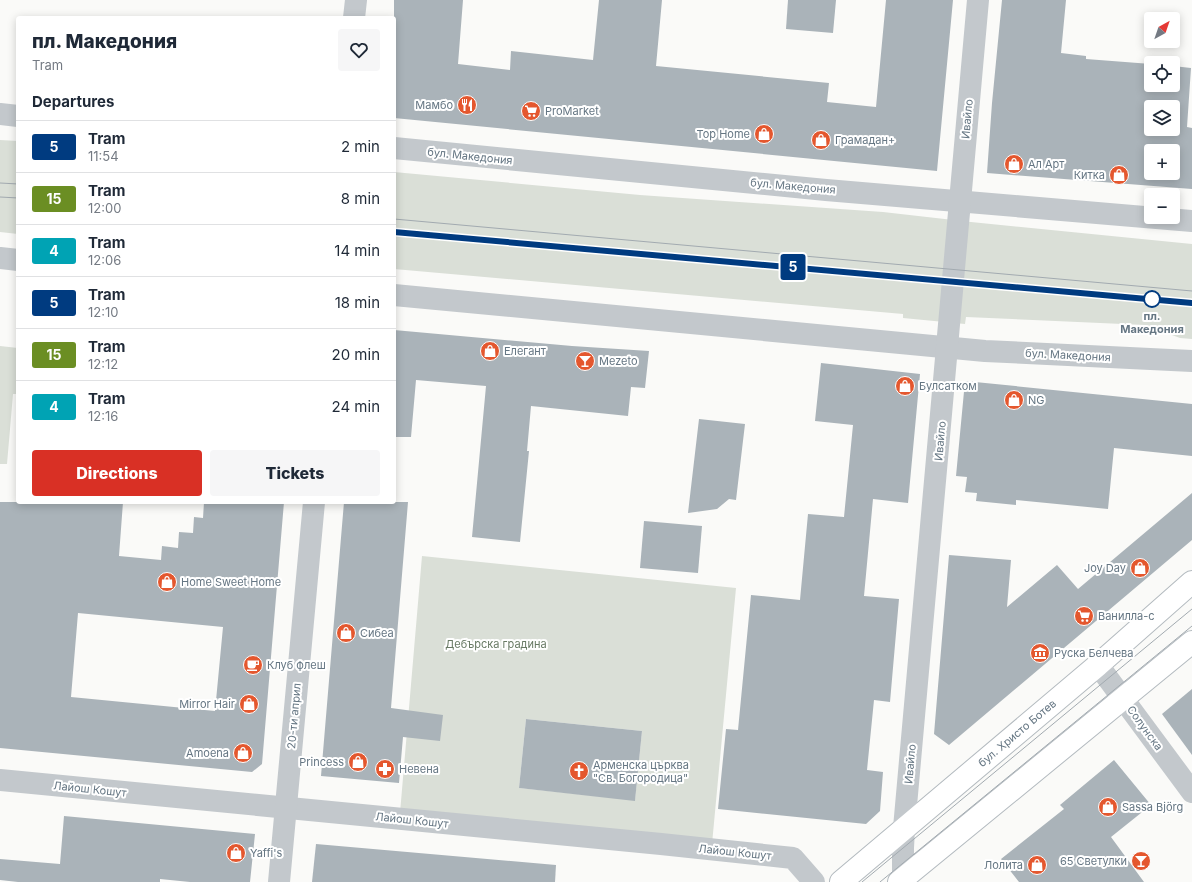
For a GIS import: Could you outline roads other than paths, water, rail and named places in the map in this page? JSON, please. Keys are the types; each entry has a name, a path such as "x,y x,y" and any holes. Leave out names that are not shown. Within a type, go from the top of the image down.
{"main road":[{"name":"бул. Христо Ботев","path":"841,882 1098,665 1192,582"},
{"path":"903,881 1192,642"}],"street":[{"path":"354,16 356,0"},
{"name":"Ивайло","path":"903,881 904,828 978,0"},
{"path":"0,114 16,116"},
{"name":"бул. Македония","path":"396,148 803,187 1192,221"},
{"path":"0,258 16,260"},
{"name":"бул. Македония","path":"396,295 948,348 1192,361"},
{"name":"20-ти април","path":"279,882 314,504"},
{"name":"Солунска","path":"1098,665 1192,792"},
{"name":"Лайош Кошут","path":"0,780 793,858 814,882"}],"tram line":[{"path":"0,183 16,184"},
{"path":"0,197 16,198"},
{"path":"396,219 1192,291"},
{"path":"396,232 1192,303"},
{"name":"5","path":"396,232 1192,303"},
{"path":"862,882 1192,609"},
{"path":"880,882 1192,626"}],"place":[{"name":"Мамбо","path":"467,105"},
{"name":"ProMarket","path":"531,111"},
{"name":"Top Home","path":"764,134"},
{"name":"Грамадан+","path":"821,140"},
{"name":"Ал Арт","path":"1014,164"},
{"name":"Китка","path":"1119,175"},
{"name":"пл. Македония","path":"1152,299"},
{"name":"Елегант","path":"490,351"},
{"name":"Mezeto","path":"585,361"},
{"name":"Булсатком","path":"905,386"},
{"name":"NG","path":"1014,400"},
{"name":"Joy Day","path":"1140,568"},
{"name":"Home Sweet Home","path":"167,582"},
{"name":"Ванилла-с","path":"1084,616"},
{"name":"Сибеа","path":"346,633"},
{"name":"Руска Белчева","path":"1040,653"},
{"name":"Клуб флеш","path":"253,665"},
{"name":"Mirror Hair","path":"249,704"},
{"name":"Amoena","path":"243,753"},
{"name":"Princess","path":"358,762"},
{"name":"Невена","path":"385,769"},
{"name":"Арменска църква \"Св. Богородица\"","path":"579,771"},
{"name":"Sassa Björg","path":"1108,807"},
{"name":"Yaffi's","path":"236,853"},
{"name":"65 Светулки","path":"1141,861"},
{"name":"Лолита","path":"1037,865"}],"park label":[{"name":"Дебърска градина","path":"496,644"}]}
